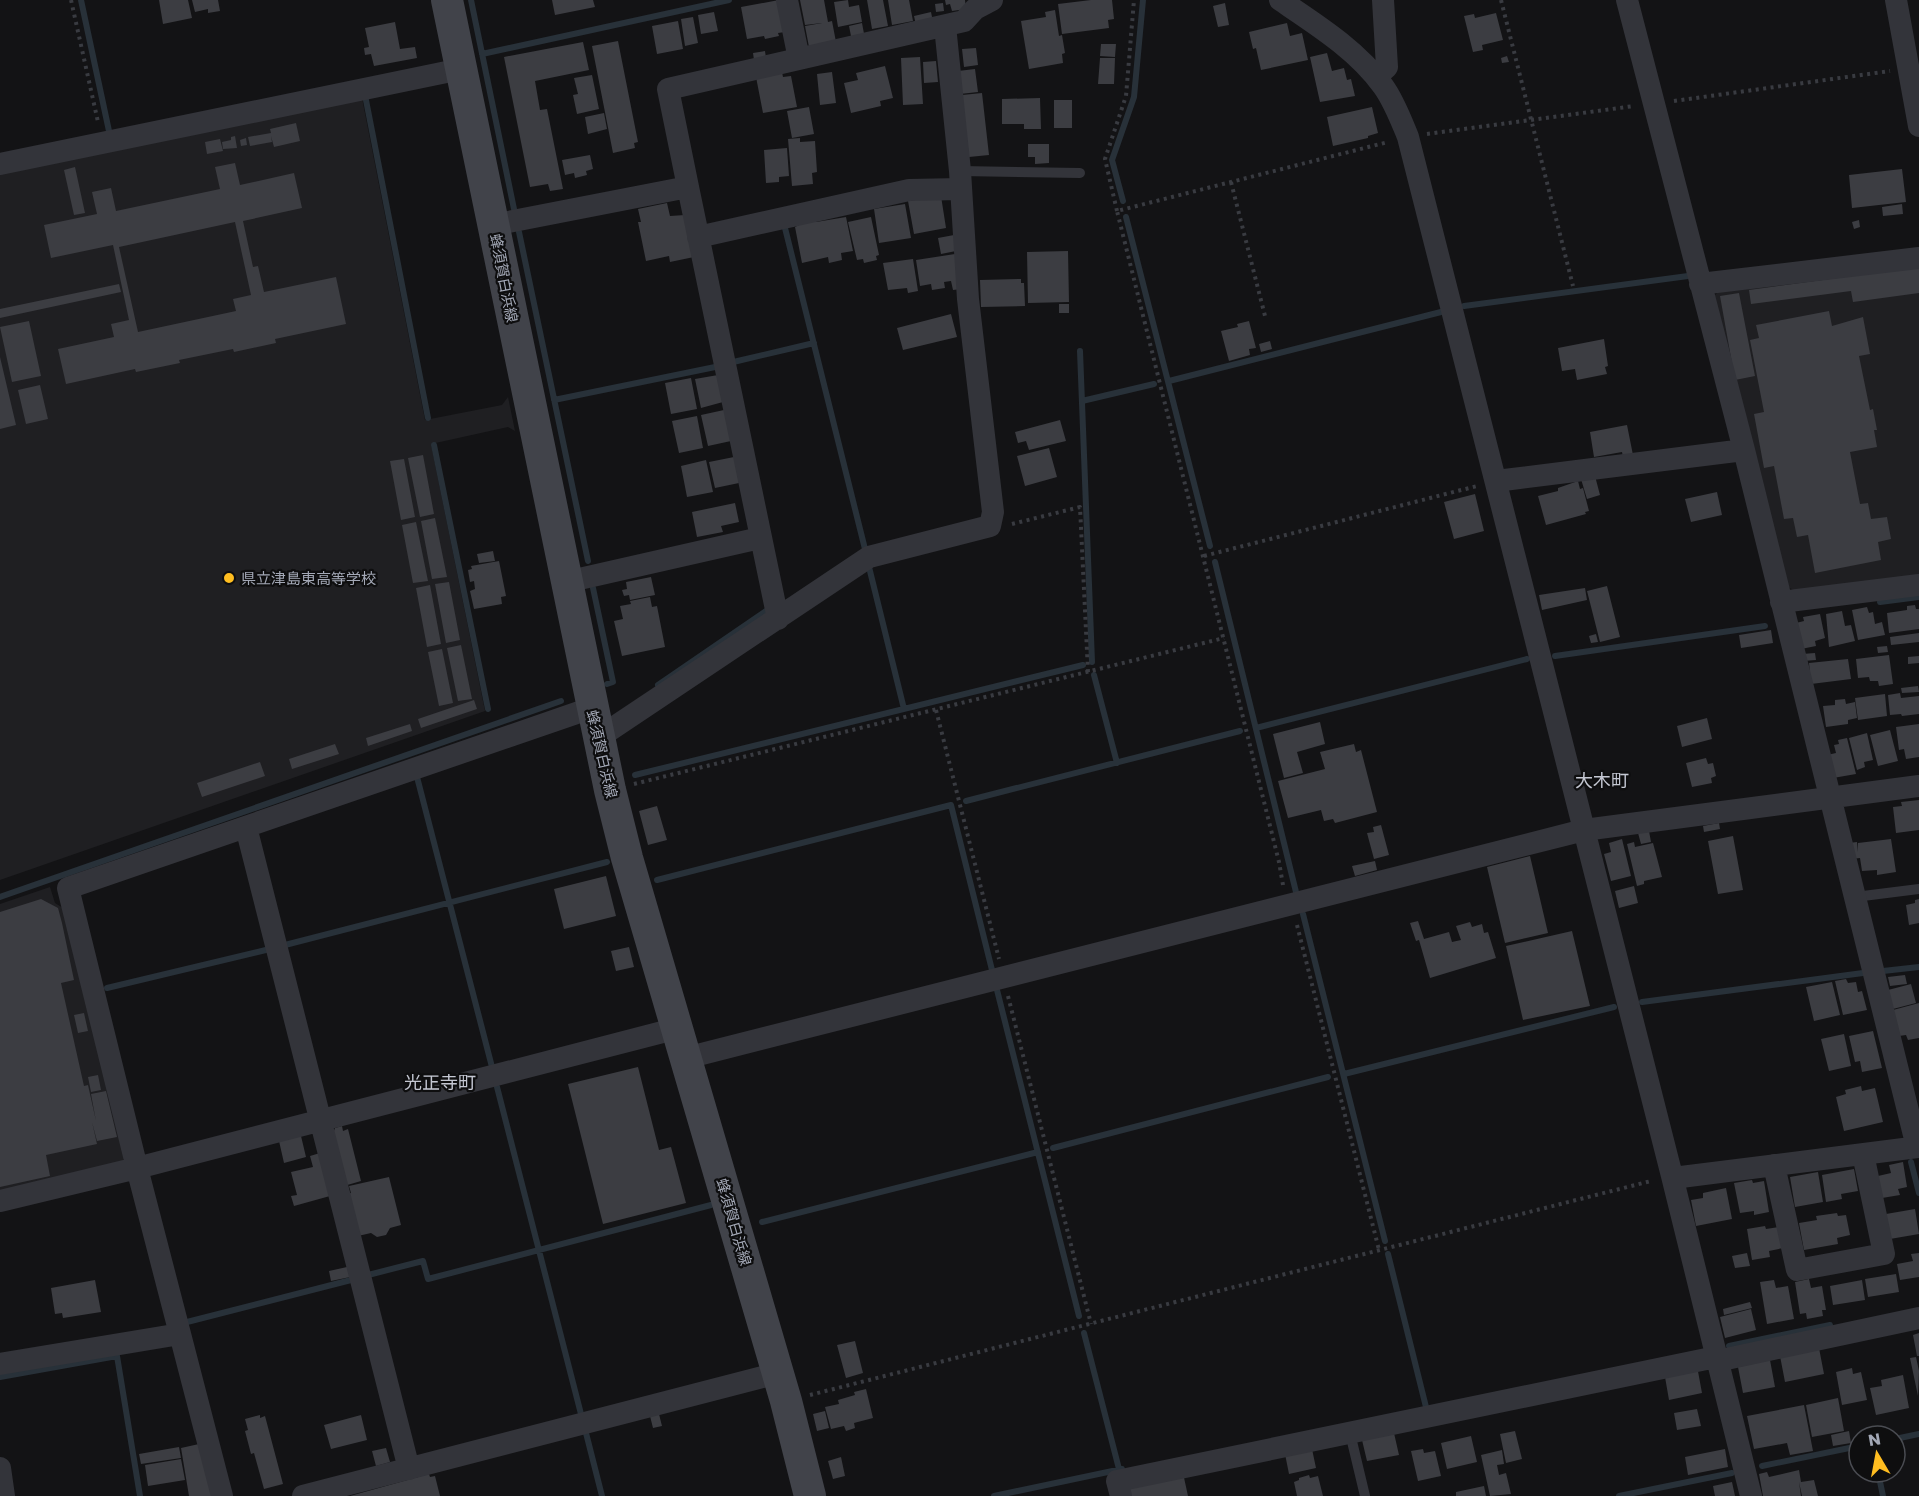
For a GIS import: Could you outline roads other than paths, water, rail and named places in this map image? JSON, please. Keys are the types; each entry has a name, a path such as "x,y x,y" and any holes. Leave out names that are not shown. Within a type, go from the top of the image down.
{"main road":[{"name":"蜂須賀白浜線","path":"447,0 610,790 627,858 782,1387 810,1496"}],"street":[{"path":"787,0 800,59"},
{"path":"1280,0 1321,27 1376,77 1384,88 1408,137 1751,1496"},
{"path":"1376,77 1388,67 1383,0"},
{"path":"1627,0 1744,450 1918,1147 1672,1177"},
{"path":"1896,0 1919,126"},
{"path":"777,619 668,89 964,21 980,3"},
{"path":"222,1496 137,1168 68,888 246,827 595,723 777,619 869,556 990,526 993,512 968,299 961,180 945,26"},
{"path":"0,164 461,69"},
{"path":"698,237 961,180"},
{"path":"493,225 688,187"},
{"path":"1700,284 1919,258"},
{"path":"1496,481 1744,450"},
{"path":"566,582 760,538"},
{"path":"1782,602 1919,585"},
{"path":"687,1058 1584,830 1919,786"},
{"path":"246,827 409,1469"},
{"path":"0,1201 137,1168 678,1028"},
{"path":"1774,1166 1797,1270 1884,1254 1863,1154"},
{"path":"1121,1496 1117,1482 1919,1318"},
{"path":"0,1364 180,1334"},
{"path":"303,1496 409,1469 782,1387"},
{"path":"0,1468 4,1496"}],"lane":[{"path":"961,180 1080,173"},
{"path":"1855,897 1919,889"},
{"path":"1350,1433 1365,1496"}],"waterway":[{"path":"81,0 109,131"},
{"path":"471,0 514,209"},
{"path":"482,54 729,0"},
{"path":"1123,201 1112,160 1134,97 1143,0"},
{"path":"365,95 428,418"},
{"path":"1126,217 1210,546"},
{"path":"784,224 865,549"},
{"path":"519,232 588,561"},
{"path":"1464,306 1688,276"},
{"path":"1169,381 1441,312"},
{"path":"729,363 814,343"},
{"path":"1080,351 1092,662"},
{"path":"554,400 720,366"},
{"path":"1082,401 1154,384"},
{"path":"434,445 488,709"},
{"path":"1215,562 1296,892"},
{"path":"869,567 904,709"},
{"path":"593,588 613,682 607,684"},
{"path":"1880,602 1919,597"},
{"path":"658,685 766,611"},
{"path":"1555,656 1765,626"},
{"path":"1256,728 1527,659"},
{"path":"635,775 1083,665"},
{"path":"1094,675 1117,763"},
{"path":"0,897 561,701"},
{"path":"966,801 1240,731"},
{"path":"417,777 492,1067"},
{"path":"657,880 951,805 992,970"},
{"path":"285,945 607,862"},
{"path":"1303,914 1385,1241"},
{"path":"107,988 270,949"},
{"path":"1883,971 1919,967"},
{"path":"1642,1002 1863,973"},
{"path":"997,990 1079,1316"},
{"path":"1344,1074 1614,1007"},
{"path":"1053,1148 1328,1077"},
{"path":"497,1087 581,1414"},
{"path":"762,1222 1038,1152"},
{"path":"1911,1162 1919,1193"},
{"path":"368,1275 423,1261 428,1279 711,1205"},
{"path":"1388,1254 1426,1407"},
{"path":"187,1322 351,1280"},
{"path":"1729,1346 1830,1325"},
{"path":"1084,1333 1119,1469"},
{"path":"0,1377 117,1356 140,1496"},
{"path":"586,1433 602,1496"},
{"path":"1907,1436 1919,1434"},
{"path":"1762,1466 1847,1448"},
{"path":"994,1496 1122,1469"},
{"path":"1619,1496 1732,1473"},
{"path":"1880,1484 1883,1496"}],"place":[{"name":"県立津島東高等学校","path":"229,578"}],"district":[{"name":"大木町","path":"1602,780"},
{"name":"光正寺町","path":"440,1082"}]}
